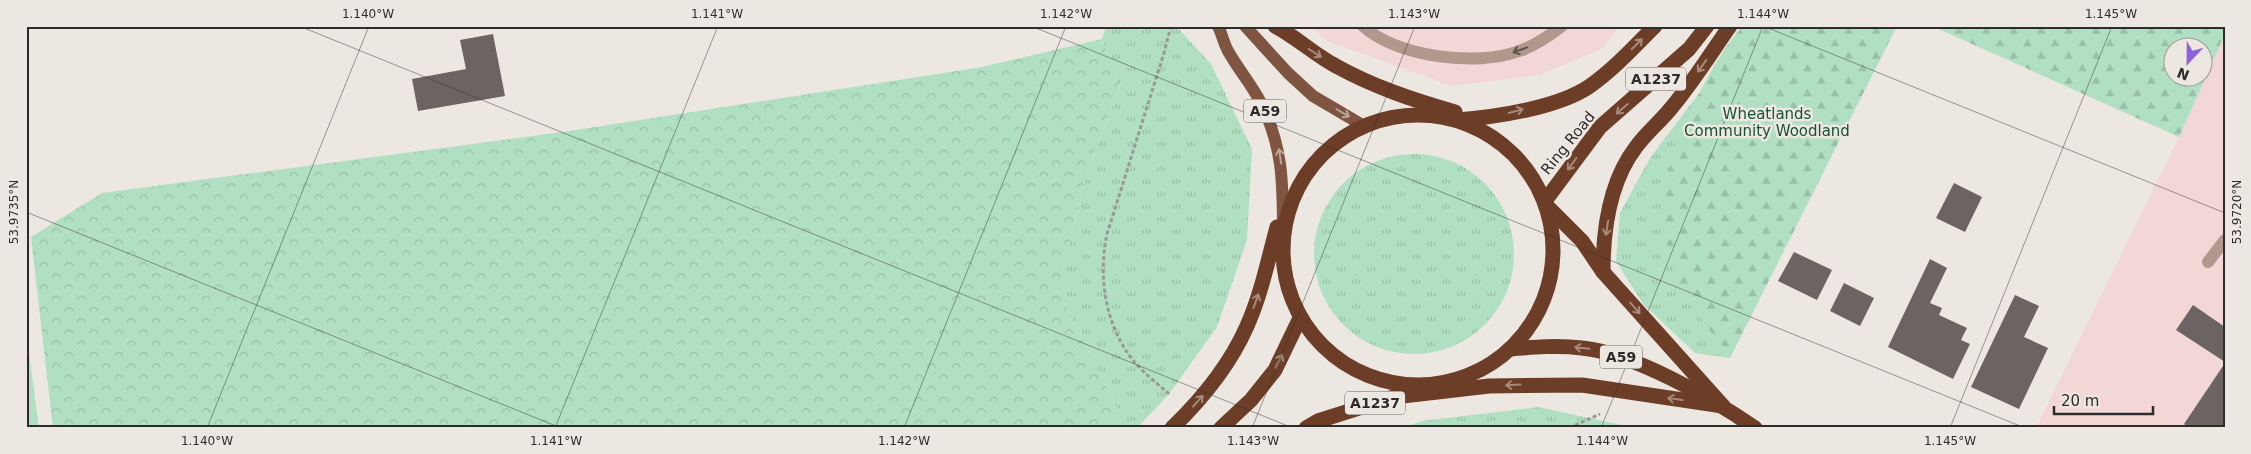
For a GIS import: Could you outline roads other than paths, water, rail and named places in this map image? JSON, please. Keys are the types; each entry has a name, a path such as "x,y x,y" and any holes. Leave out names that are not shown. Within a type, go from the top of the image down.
{"highway":[{"path":"1275,26 1335,66 1372,85 1404,98 1478,118"},
{"name":"Ring Road","path":"1454,120 1492,117 1555,102 1589,87 1655,26"},
{"name":"Ring Road","path":"1546,204 1600,127 1689,49 1707,26"},
{"path":"1603,272 1603,251 1609,216 1620,174 1636,148 1672,107 1730,26"},
{"path":"1424,115 1454,120 1477,129 1498,142 1517,159 1546,204 1553,256 1549,282 1540,307 1527,330 1510,349 1484,368 1455,380 1431,385 1399,384 1375,379 1353,369 1332,355 1314,338 1300,318 1288,290 1282,261 1283,231 1303,178 1320,156 1333,145 1364,126 1393,117 1424,115"},
{"name":"A59","path":"1546,204 1582,241 1603,272 1723,406"},
{"path":"1172,428 1204,394 1221,371 1247,327 1259,294 1283,205"},
{"path":"1221,428 1251,400 1275,370 1300,318"},
{"name":"A59","path":"1510,349 1536,346 1582,348 1607,352 1635,362 1723,406 1755,428"},
{"name":"A1237","path":"1306,428 1318,421 1431,385"},
{"path":"1394,397 1489,386 1572,385 1723,406"}],"main road":[{"name":"A59","path":"1218,26 1228,52 1247,77 1262,104 1278,146 1283,173 1283,231"},
{"name":"A59","path":"1245,26 1256,31 1288,73 1313,96 1364,126"}],"lane":[{"path":"1363,26 1390,45 1429,55 1473,59 1519,52 1562,26"},
{"path":"2208,262 2225,240"}],"park label":[{"name":"Wheatlands Community Woodland","path":"1767,122"}]}
